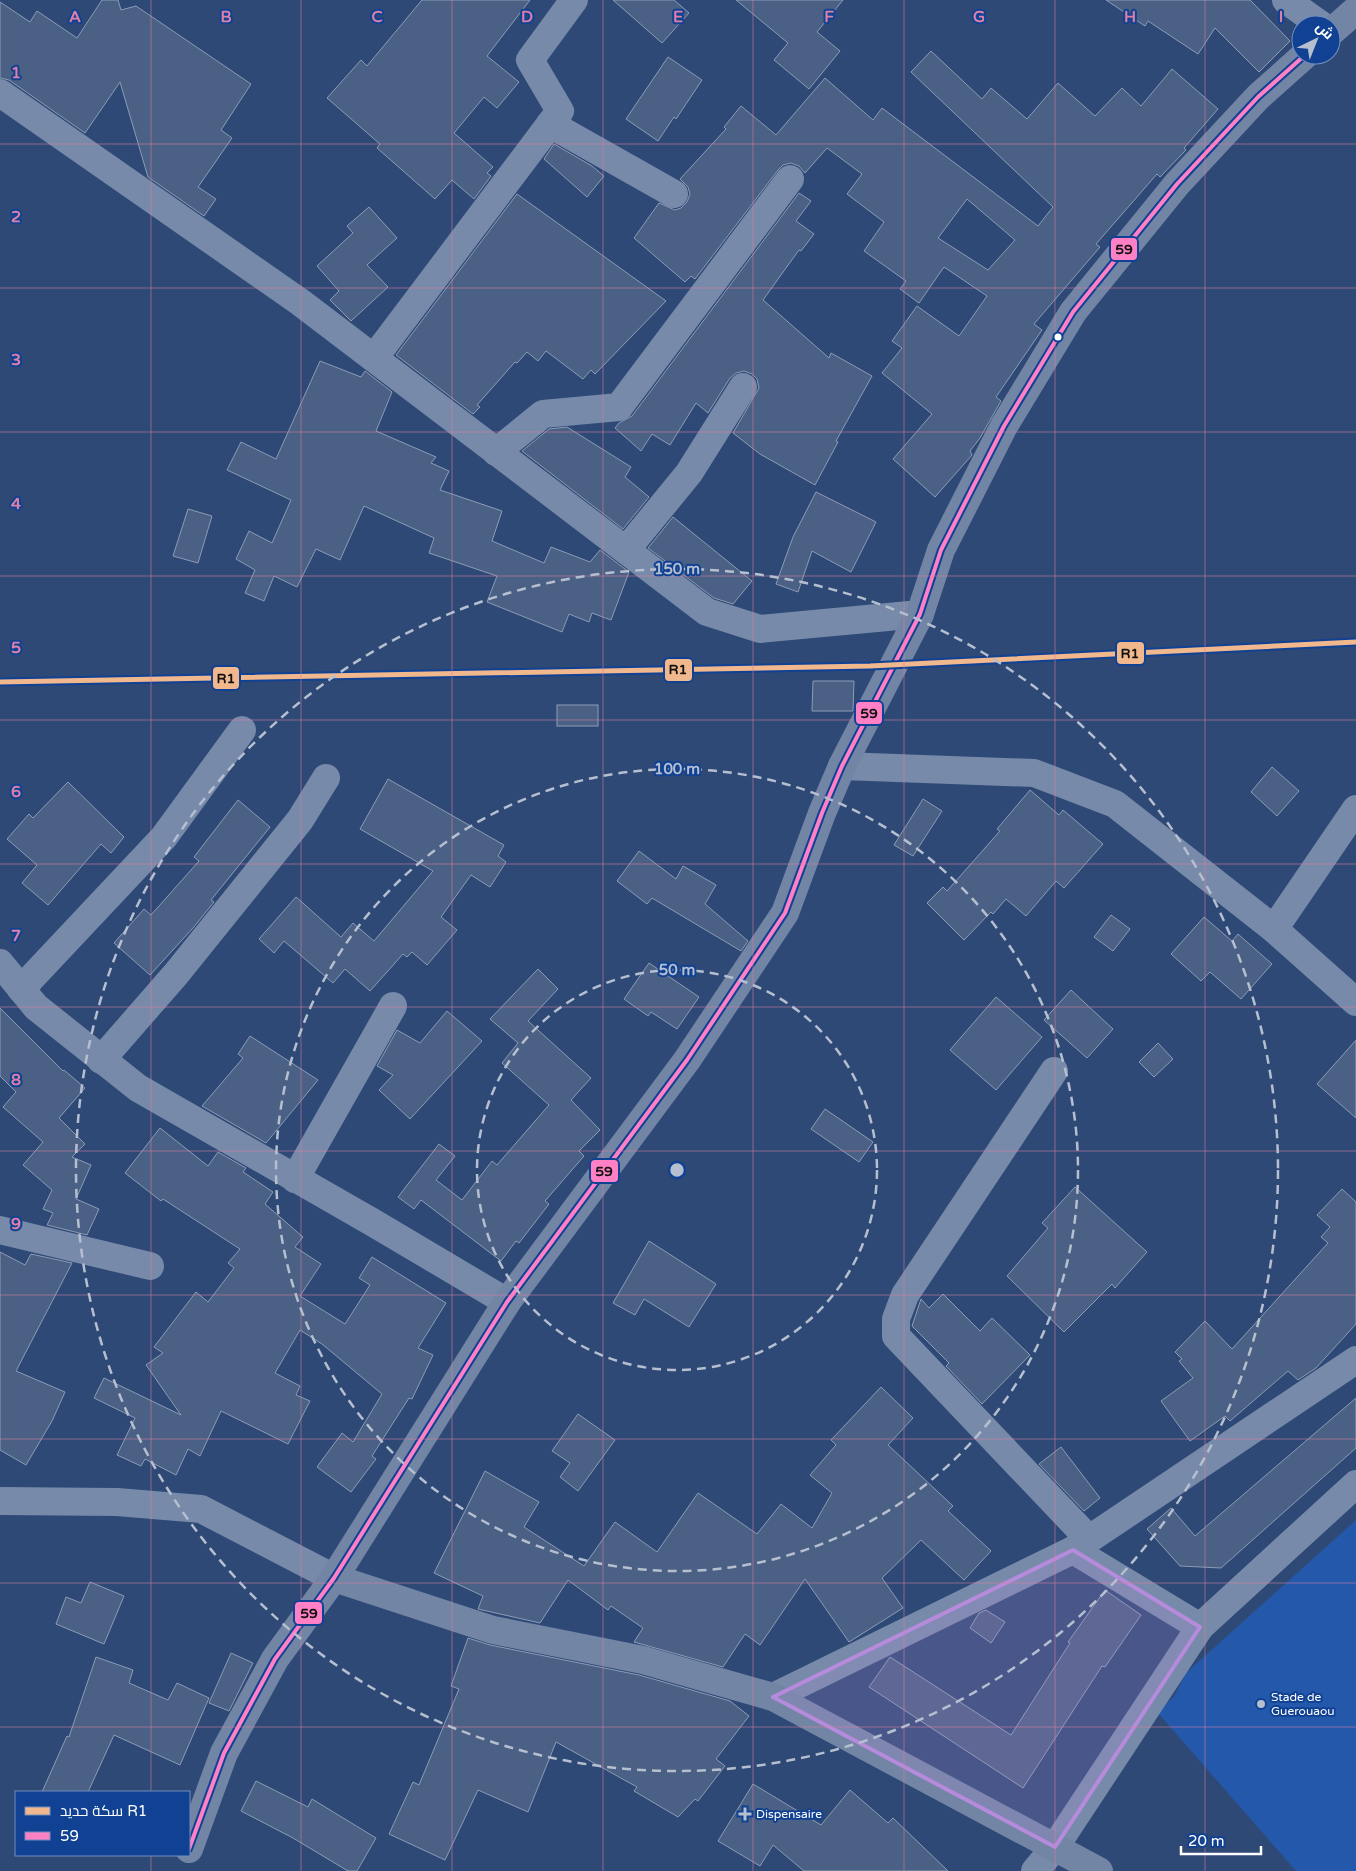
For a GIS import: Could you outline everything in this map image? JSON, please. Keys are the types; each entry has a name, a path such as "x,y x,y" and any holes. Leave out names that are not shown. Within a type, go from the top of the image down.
{"main road":[{"path":"1341,23 1356,10"},
{"path":"190,1846 224,1753 275,1659 334,1578 507,1302 687,1060 785,914 822,813 842,766 920,614 941,550 1004,426 1073,312 1177,184 1258,97 1294,65"},
{"path":"334,1578 493,1630 643,1660 773,1696 1099,1871"},
{"path":"180,1871 186,1856"}],"street":[{"path":"374,358 560,111 530,60 574,0"},
{"path":"1286,0 1306,15"},
{"path":"0,93 300,302 707,612 760,629 920,614"},
{"path":"550,124 674,194"},
{"path":"496,452 543,414 619,407 790,179"},
{"path":"626,550 689,473 744,387"},
{"path":"21,989 164,837 242,730"},
{"path":"842,766 1034,773 1115,804 1274,929 1356,1002"},
{"path":"101,1060 176,974 300,820 326,778"},
{"path":"1274,929 1356,809"},
{"path":"0,963 36,1007 138,1088 507,1302"},
{"path":"295,1180 394,1006"},
{"path":"1054,1071 905,1295 896,1319 896,1336 1081,1544 1200,1627"},
{"path":"0,1230 150,1266"},
{"path":"773,1696 1081,1544 1356,1360"},
{"path":"1036,1871 1055,1847 1200,1627 1356,1484"},
{"path":"0,1501 116,1502 201,1509 334,1578"}],"highlighted area":[{"path":"1073,1550 1200,1627 1055,1847 773,1697"}],"shaded area":[{"name":"Stade de Guerouaou","path":"1356,1520 1356,1871 1296,1871 1158,1713 1175,1695 1186,1673"}],"building":[{"path":"102,0 118,0 121,10 136,6 251,84 221,130 232,138 198,187 216,199 204,216 148,177 120,82 85,133 9,80 0,78 0,2 30,22 37,11 77,38"},
{"path":"422,0 530,0 487,56 519,82 497,108 484,97 454,133 493,167 487,173 491,176 474,199 452,180 435,199 377,148 380,144 327,98 361,60 367,66"},
{"path":"613,0 674,0 689,13 662,43"},
{"path":"736,0 843,0 817,32 840,51 809,89 774,60 788,43"},
{"path":"1106,0 1250,0 1290,41 1259,72 1215,28 1198,54 1148,21 1145,26"},
{"path":"931,51 982,99 991,88 1027,119 1058,83 1095,116 1122,88 1141,106 1172,69 1218,109 1184,148 1186,150 1160,177 1157,174 1096,244 1100,247 1034,324 1042,330 996,397 1001,401 980,438 970,451 972,455 935,497 893,459 932,414 882,373 902,348 892,341 917,306 959,336 987,296 944,267 919,303 900,289 906,281 864,251 884,222 847,194 862,174 827,148 805,173 799,166 791,163 783,165 695,279 691,276 685,282 634,238 659,203 675,210 681,208 687,202 690,194 688,187 680,179 726,129 724,127 741,106 776,135 825,78 873,120 882,108 1038,226 1053,207 911,72","holes":["967,199 1015,240 988,270 938,238"]},
{"path":"668,57 702,80 676,119 674,117 658,141 626,119"},
{"path":"554,144 592,166 604,176 587,197 544,159"},
{"path":"799,193 811,201 796,221 814,234 801,251 799,250 763,300 829,358 831,353 872,376 836,441 838,442 815,485 760,454 733,433 759,388 757,379 752,374 744,371 736,373 730,378 708,413 696,403 670,445 652,434 641,451 615,428 619,423 632,416"},
{"path":"517,194 666,301 595,374 591,370 583,379 546,351 538,361 527,352 517,363 515,362 477,405 480,407 473,414 396,355"},
{"path":"369,207 397,238 367,265 388,287 351,321 330,300 339,291 317,266 353,233 347,226"},
{"path":"320,361 361,377 365,371 392,392 376,431 436,457 431,463 449,471 440,490 502,511 492,541 544,563 551,547 590,562 600,550 629,572 611,620 592,613 589,622 569,614 562,632 487,602 497,576 429,553 434,538 364,506 340,560 316,549 297,587 274,576 264,601 245,593 255,570 236,559 249,531 272,543 291,500 227,470 241,442 276,459"},
{"path":"567,427 631,467 625,477 649,497 623,529 522,451 549,429"},
{"path":"816,492 876,522 851,572 812,551 798,592 776,584 793,537"},
{"path":"188,509 212,516 198,563 173,556"},
{"path":"673,517 752,581 733,604 714,598 648,548"},
{"path":"813,681 854,681 853,711 812,711"},
{"path":"557,705 598,705 598,726 557,726"},
{"path":"1272,767 1299,791 1277,816 1251,792"},
{"path":"388,779 504,845 498,856 506,862 490,887 471,875 441,917 457,930 427,965 412,952 407,957 403,954 370,991 345,969 333,983 284,941 274,953 259,939 296,897 341,937 353,923 374,941 433,871 360,829"},
{"path":"68,782 124,837 111,853 101,844 48,905 22,883 37,865 7,839 29,814 33,818"},
{"path":"1030,790 1059,815 1063,810 1103,844 1064,888 1056,881 1026,916 1006,899 993,914 991,912 964,940 927,903 943,887 947,891 1000,831 997,829"},
{"path":"923,799 942,811 913,856 894,845"},
{"path":"238,800 270,827 211,900 214,902 193,928 150,975 114,943 144,909 151,915 199,861 194,857"},
{"path":"639,851 676,879 683,866 716,885 705,904 748,941 741,951 652,898 647,904 617,881"},
{"path":"1111,915 1130,929 1113,951 1094,937"},
{"path":"1204,917 1232,941 1238,934 1272,964 1241,999 1210,972 1201,981 1171,954"},
{"path":"649,963 699,997 677,1029 651,1012 648,1016 624,999"},
{"path":"538,969 558,989 528,1021 591,1078 571,1100 600,1130 579,1151 584,1156 545,1201 549,1204 519,1243 516,1241 501,1261 421,1200 414,1209 398,1197 439,1144 455,1156 436,1180 462,1200 492,1161 497,1165 549,1105 502,1063 518,1043 490,1019"},
{"path":"1071,990 1113,1029 1087,1058 1044,1020"},
{"path":"996,997 1042,1037 996,1090 950,1050"},
{"path":"0,1008 63,1071 85,1088 59,1118 85,1144 72,1157 91,1165 76,1199 99,1209 87,1235 47,1225 53,1213 43,1209 52,1190 23,1165 43,1142 3,1107 16,1092 0,1076"},
{"path":"447,1011 482,1041 410,1119 379,1090 393,1075 377,1066 397,1030 420,1043"},
{"path":"250,1036 318,1080 266,1143 202,1106 243,1058 238,1054"},
{"path":"1356,1040 1356,1118 1317,1084"},
{"path":"1158,1043 1173,1059 1154,1077 1139,1062"},
{"path":"825,1109 873,1142 859,1162 811,1129"},
{"path":"160,1128 208,1166 218,1152 246,1168 243,1172 273,1192 265,1204 303,1237 295,1247 321,1264 300,1296 345,1324 370,1285 359,1278 372,1257 446,1303 418,1348 433,1355 412,1399 409,1398 372,1456 376,1459 351,1492 317,1467 342,1433 353,1442 382,1394 322,1344 300,1330 275,1373 300,1386 296,1395 310,1401 288,1444 221,1411 200,1456 188,1449 176,1475 145,1459 141,1466 117,1455 135,1418 94,1398 104,1378 181,1415 146,1365 163,1353 154,1347 196,1292 208,1302 234,1268 228,1263 240,1249 163,1199 161,1201 125,1173"},
{"path":"1075,1187 1147,1252 1115,1288 1112,1284 1064,1332 1007,1276 1048,1228 1042,1223"},
{"path":"1342,1189 1356,1202 1356,1324 1316,1368 1298,1380 1288,1371 1230,1421 1225,1416 1190,1441 1161,1401 1193,1378 1179,1361 1182,1359 1175,1352 1205,1321 1232,1349 1328,1243 1321,1237 1330,1227 1317,1215"},
{"path":"649,1241 716,1284 689,1327 644,1299 635,1315 613,1303"},
{"path":"0,1252 25,1265 31,1254 72,1263 16,1371 65,1392 52,1421 26,1465 0,1450"},
{"path":"943,1294 980,1331 992,1318 1030,1355 982,1404 946,1366 949,1363 912,1326 921,1299 929,1308"},
{"path":"881,1387 913,1418 888,1445 953,1506 948,1511 991,1551 964,1580 921,1540 882,1578 903,1608 849,1642 805,1579 760,1645 745,1634 723,1667 634,1642 643,1628 611,1606 608,1610 568,1580 540,1623 478,1609 483,1596 434,1573 485,1471 539,1502 524,1527 584,1566 615,1522 657,1552 698,1493 757,1534 781,1504 812,1528 832,1493 810,1475 836,1445 831,1440"},
{"path":"1356,1398 1356,1448 1221,1568 1180,1566 1147,1529 1171,1508 1195,1536"},
{"path":"578,1414 615,1440 578,1491 560,1477 570,1463 552,1451"},
{"path":"1061,1447 1100,1498 1084,1511 1039,1464"},
{"path":"90,1582 124,1596 104,1644 56,1624 66,1597 81,1603"},
{"path":"1105,1590 1141,1615 1105,1667 1102,1666 1023,1788 869,1687 890,1657 1011,1735 1070,1643 1068,1642"},
{"path":"986,1610 1005,1622 991,1643 970,1628 979,1613"},
{"path":"468,1638 490,1645 639,1675 730,1701 749,1716 716,1759 725,1766 698,1801 695,1799 678,1817 634,1791 637,1787 556,1742 528,1812 478,1790 445,1860 389,1834 413,1782 419,1785 459,1689 451,1686"},
{"path":"231,1653 253,1663 229,1711 209,1703"},
{"path":"96,1657 133,1670 129,1683 168,1700 177,1683 209,1698 180,1765 114,1735 88,1791 42,1791 67,1736 69,1737"},
{"path":"256,1781 308,1807 312,1799 376,1838 357,1871 348,1871 293,1838 241,1811"},
{"path":"753,1784 821,1825 850,1790 888,1823 893,1818 948,1871 804,1871 773,1845 760,1866 718,1841"}],"railway":[{"path":"0,682 870,666 1356,642"}],"rail line":[{"name":"R1","path":"0,682 870,666 1356,642"}],"transit line":[{"name":"59","path":"190,1846 224,1753 275,1659 334,1578 507,1302 687,1060 785,913 822,813 842,766 920,614 941,550 1004,426 1073,312 1177,184 1258,97 1294,65"}],"place":[{"name":"Stade de Guerouaou","path":"1261,1704"},
{"name":"Dispensaire","path":"745,1814"}]}
